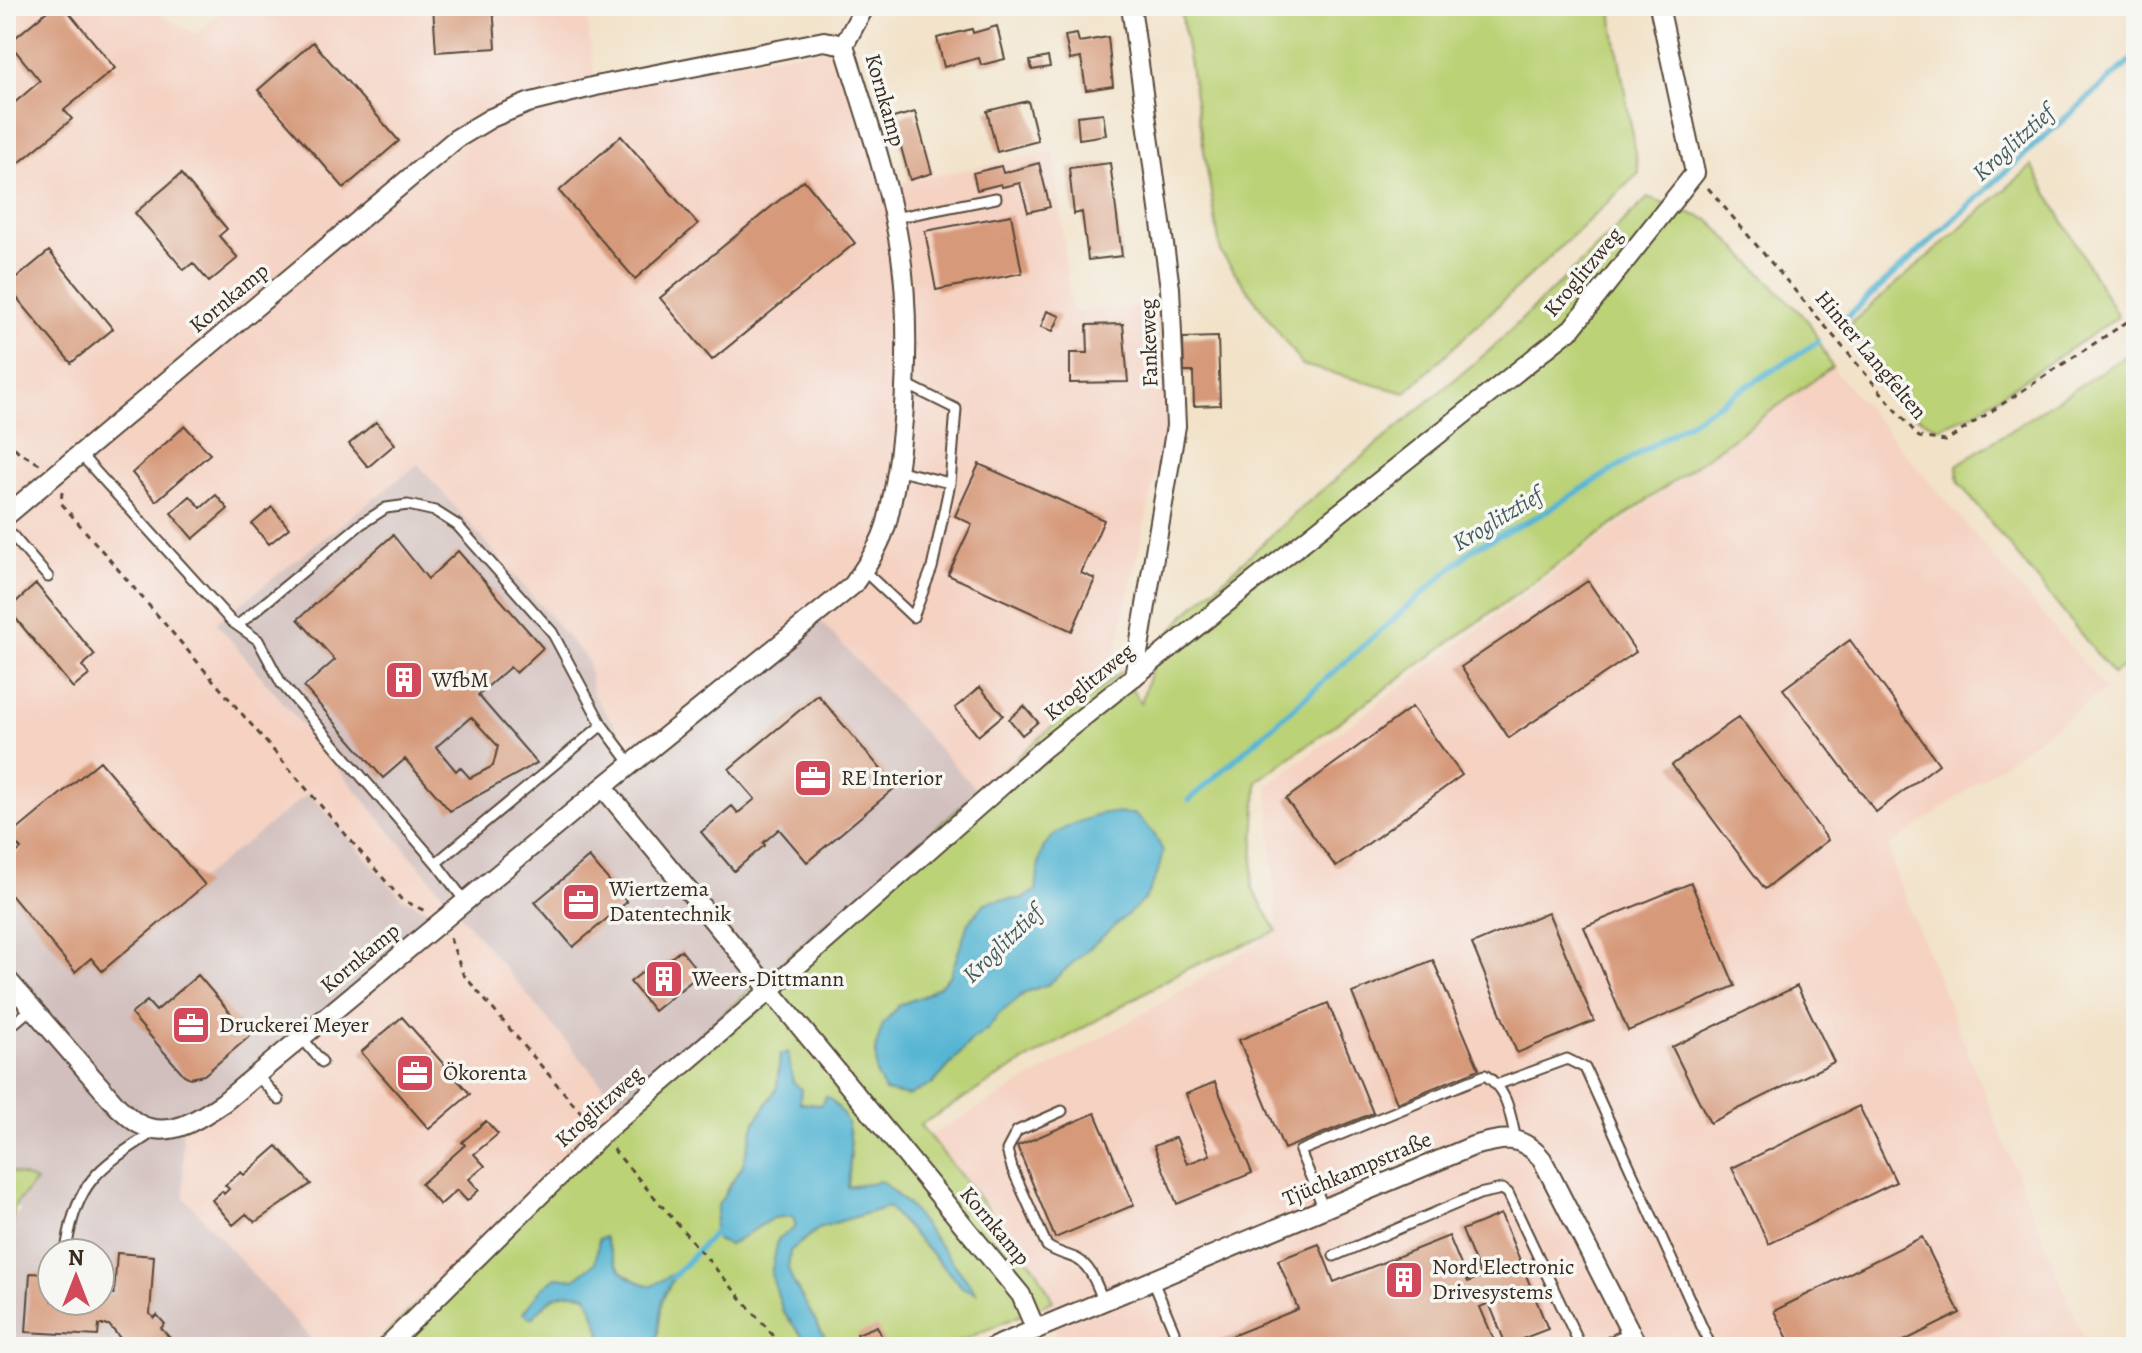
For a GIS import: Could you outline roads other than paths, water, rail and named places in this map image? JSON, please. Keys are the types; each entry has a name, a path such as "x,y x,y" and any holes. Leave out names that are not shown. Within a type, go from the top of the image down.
{"street":[{"path":"844,45 865,6"},
{"name":"Fankeweg","path":"1131,6 1170,288 1176,426 1134,677"},
{"name":"Kroglitzweg","path":"386,1347 601,1135 1043,749 1572,328 1695,173 1659,6"},
{"name":"Kornkamp","path":"6,516 456,139 491,118 528,103 640,77 824,41 844,45 894,218 906,291 904,383 896,470 887,524 863,570 853,585 603,787 257,1075 198,1120 180,1128 157,1129"},
{"name":"Kornkamp","path":"603,787 1021,1295 1036,1330"},
{"path":"6,978 118,1107 139,1124 157,1129"},
{"name":"Tjüchkampstraße","path":"994,1347 1473,1146 1496,1140 1516,1140"},
{"path":"1516,1140 1531,1146 1542,1159 1634,1339"}],"lane":[{"path":"894,218 996,198"},
{"path":"863,570 913,617 932,568 950,483 956,409 904,383"},
{"path":"80,454 238,625 258,640 281,683 465,901"},
{"path":"896,470 950,483"},
{"path":"238,625 361,524 386,508 408,505 435,511 457,525 552,632 602,725 631,764"},
{"path":"6,528 27,560 48,577"},
{"path":"436,863 602,725"},
{"path":"6,1030 32,1008"},
{"path":"302,1038 322,1062"},
{"path":"1499,1084 1567,1059 1585,1068 1711,1347"},
{"path":"257,1075 279,1100"},
{"path":"1324,1209 1300,1151 1485,1075 1499,1084 1507,1102 1516,1140"},
{"path":"1062,1111 1017,1131 1007,1150 1047,1246 1087,1267 1104,1302"},
{"path":"68,1237 72,1215 86,1186 109,1162 157,1129"},
{"path":"1334,1256 1479,1194 1502,1189 1508,1193 1581,1347"},
{"path":"1153,1281 1174,1331 1172,1347"},
{"path":"1599,1347 1634,1339"}],"water":[{"path":"1104,813 1135,814 1153,832 1163,851 1157,875 1145,899 1049,984 1026,992 999,1014 933,1084 908,1096 885,1091 876,1073 876,1046 883,1024 899,1005 940,986 951,974 968,923 985,903 1021,899 1036,891 1040,857 1049,840 1071,826"},
{"path":"788,1052 793,1082 801,1089 800,1103 821,1105 826,1096 844,1115 851,1149 848,1187 881,1181 908,1205 976,1292 963,1288 888,1207 821,1227 790,1251 788,1268 830,1347 811,1347 783,1312 771,1274 778,1239 796,1227 793,1216 773,1218 729,1245 718,1241 713,1234 718,1205 742,1167 755,1123 777,1088 780,1055"},
{"path":"605,1237 616,1264 633,1279 652,1286 676,1272 662,1300 657,1339 653,1347 596,1347 601,1332 587,1295 562,1294 550,1300 532,1318 523,1313 543,1287 556,1277 575,1279 595,1263 599,1239"}],"waterway":[{"name":"Kroglitztief","path":"1843,321 2136,56"},
{"name":"Kroglitztief","path":"1189,800 1474,548 1542,514 1818,342"},
{"name":"Kroglitztief","path":"673,1277 717,1230"}],"place":[{"name":"WfbM","path":"404,680"},
{"name":"RE Interior","path":"813,778"},
{"name":"Wiertzema Datentechnik","path":"581,902"},
{"name":"Weers-Dittmann","path":"664,979"},
{"name":"Druckerei Meyer","path":"191,1025"},
{"name":"Ökorenta","path":"415,1073"},
{"name":"Nord Electronic Drivesystems","path":"1404,1280"}]}
